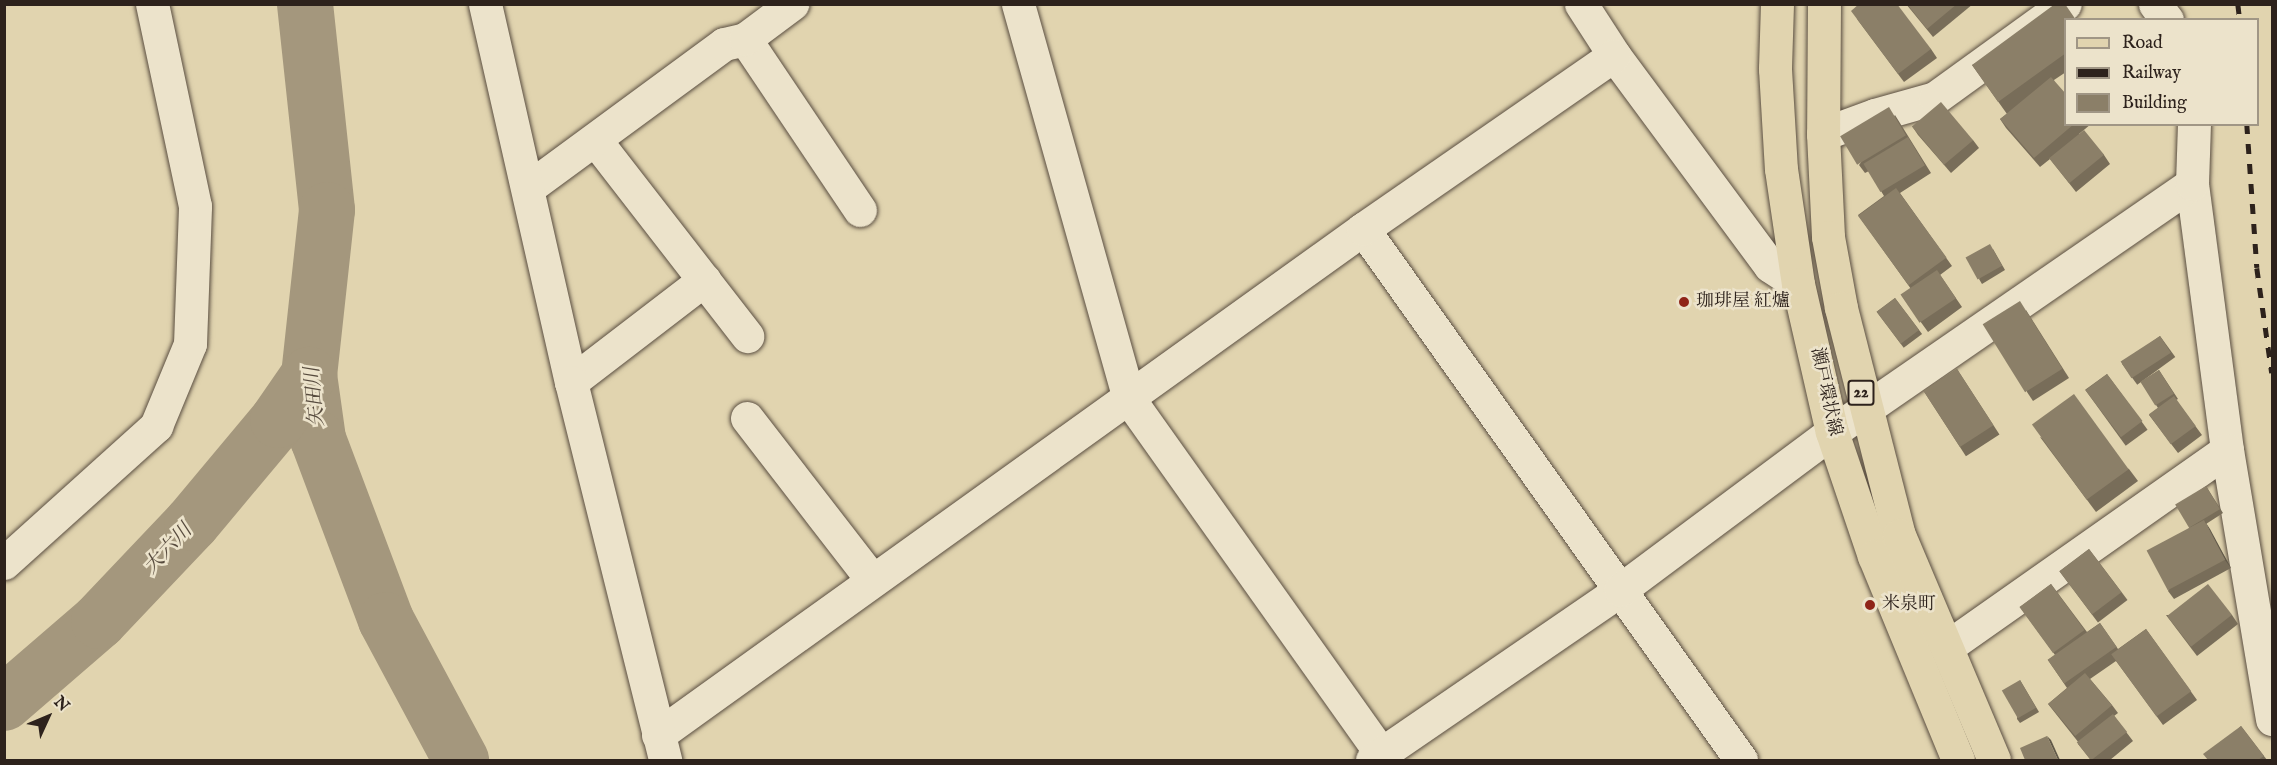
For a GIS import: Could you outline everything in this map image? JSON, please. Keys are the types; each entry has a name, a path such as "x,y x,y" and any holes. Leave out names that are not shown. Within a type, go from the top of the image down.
{"main road":[{"name":"瀬戸環状線","path":"1777,4 1775,69 1781,169 1798,284 1832,432 1874,556 1958,760"},
{"name":"瀬戸環状線","path":"1824,4 1823,134 1828,237 1841,308 1865,410 1899,535 1994,760"}],"street":[{"path":"4,563 156,426 190,344 195,206 152,4"},
{"path":"486,4 571,382 662,748 872,580 1129,399 1363,229 1614,55"},
{"path":"528,188 596,141 724,44 745,39 792,4"},
{"path":"1018,4 1129,399 1380,758 1620,590 1832,432 2192,184"},
{"path":"1581,4 1614,55 1770,266 1798,284"},
{"path":"1823,134 1875,115 1935,98 2065,4"},
{"path":"2155,4 2166,18"},
{"path":"745,39 860,210"},
{"path":"2194,126 2192,184 2227,450 2272,719"},
{"path":"596,141 747,336"},
{"path":"1363,229 1741,760"},
{"path":"571,382 704,280"},
{"path":"747,418 872,580"},
{"path":"1947,647 2227,450"}],"building":[{"path":"1859,4 1897,4 1931,49 1898,74 1851,11"},
{"path":"1907,4 1957,4 1927,29"},
{"path":"2055,4 2065,4 2075,18 2064,18 2064,54 1998,102 1972,65"},
{"path":"2051,77 2064,92 2064,126 2072,126 2034,158 2000,119"},
{"path":"1941,102 1973,140 1944,165 1912,126"},
{"path":"1889,107 1906,135 1857,165 1840,136"},
{"path":"2084,130 2104,155 2069,183 2049,158"},
{"path":"1908,137 1925,165 1880,192 1863,164"},
{"path":"1896,188 1947,258 1909,285 1858,216"},
{"path":"1990,244 2002,266 1978,279 1966,258"},
{"path":"1937,270 1956,298 1920,323 1901,295"},
{"path":"1895,298 1919,330 1901,344 1877,312"},
{"path":"2020,301 2062,369 2025,392 1983,324"},
{"path":"2160,336 2171,353 2131,378 2121,362"},
{"path":"1957,369 1993,425 1960,447 1923,391"},
{"path":"2159,370 2174,394 2155,405 2140,382"},
{"path":"2107,374 2143,421 2121,437 2085,390"},
{"path":"2074,394 2129,469 2087,500 2032,425"},
{"path":"2174,396 2196,426 2171,444 2149,414"},
{"path":"2206,486 2220,509 2189,528 2175,505"},
{"path":"2204,520 2225,560 2168,590 2147,551"},
{"path":"2089,549 2121,592 2092,614 2059,571"},
{"path":"2051,584 2085,630 2053,653 2019,607"},
{"path":"2208,584 2232,615 2191,647 2167,616"},
{"path":"2100,623 2117,647 2064,683 2048,660"},
{"path":"2146,629 2191,691 2156,717 2111,654"},
{"path":"2085,673 2112,705 2075,736 2048,704"},
{"path":"2020,680 2036,708 2018,718 2002,690"},
{"path":"2113,714 2127,732 2091,760 2077,742"},
{"path":"2241,726 2264,756 2258,760 2208,760 2203,754"},
{"path":"2047,736 2058,760 2025,760 2020,748"}],"waterway":[{"name":"矢田川","path":"305,4 327,210 309,375 318,439 386,620 461,760"},
{"name":"大六川","path":"4,703 99,621 192,523 278,420 309,375"}],"railway":[{"path":"2238,4 2240,18"},
{"path":"2247,126 2257,268 2272,373"}],"place":[{"name":"珈琲屋 紅爐","path":"1684,302"},
{"name":"米泉町","path":"1870,605"}]}
